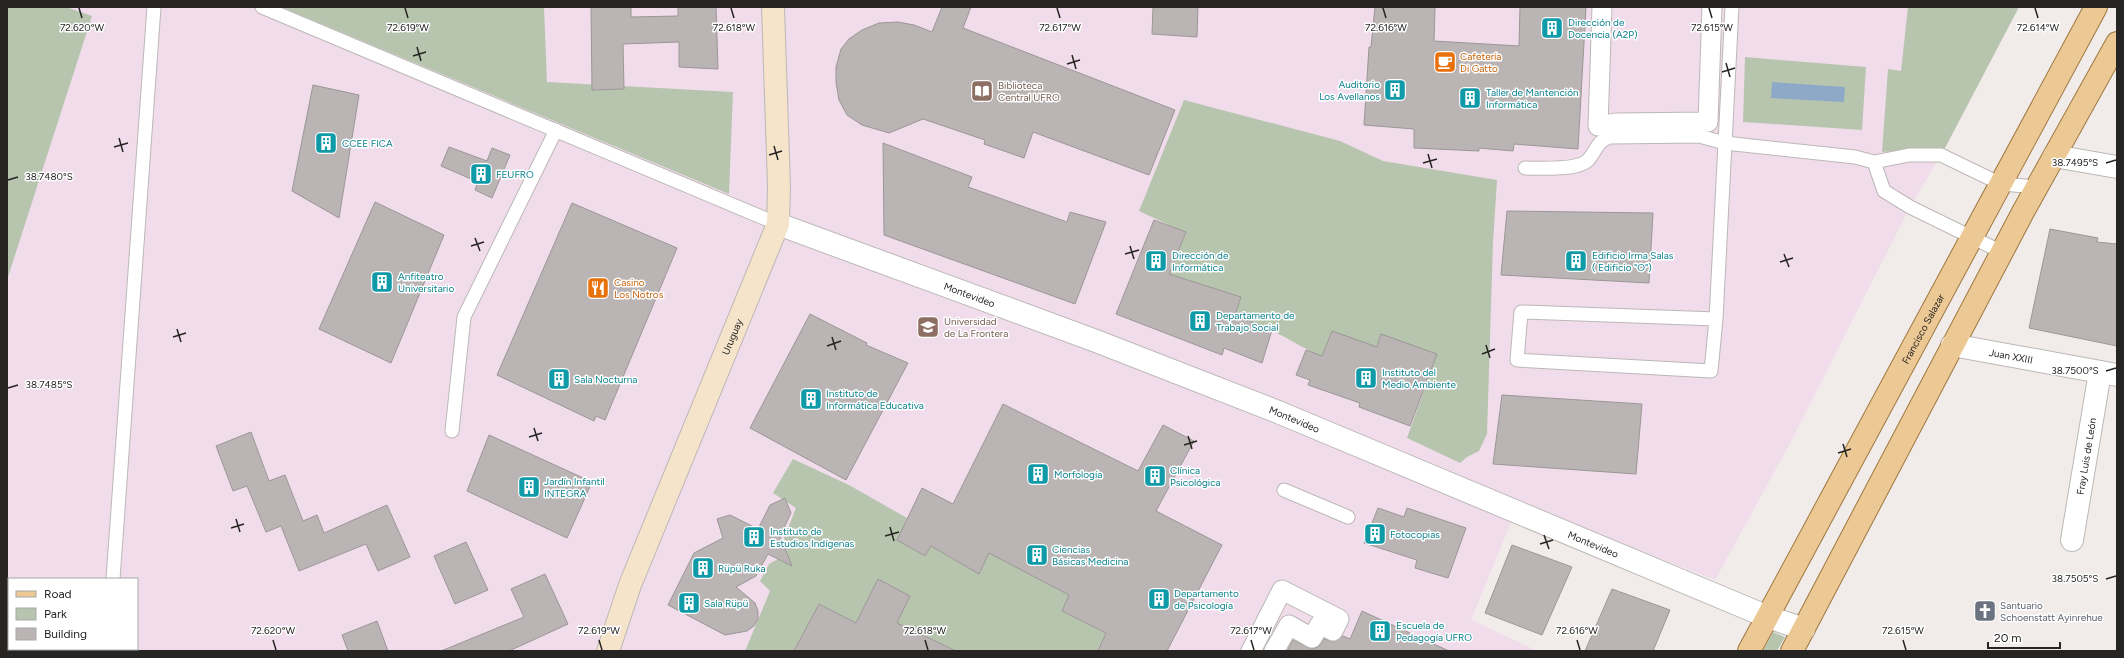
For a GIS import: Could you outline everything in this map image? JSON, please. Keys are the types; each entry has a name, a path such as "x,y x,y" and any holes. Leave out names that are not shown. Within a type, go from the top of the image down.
{"main road":[{"name":"Uruguay","path":"608,651 630,585 778,224 779,187 772,7"},
{"name":"Francisco Salazar","path":"1749,651 2096,7"},
{"path":"1792,651 1952,345 2037,187 2117,44"}],"street":[{"path":"1602,7 1598,126 1618,123 1708,122 1712,7"},
{"path":"2054,156 2117,167"},
{"name":"Montevideo","path":"778,224 1096,341 1271,409 1768,617 1804,629"},
{"name":"Juan XXIII","path":"1952,345 2109,374"},
{"name":"Fray Luis de León","path":"2072,540 2109,374"},
{"path":"1251,651 1282,590 1339,619 1333,631 1320,624 1312,638 1288,624 1274,651"}],"lane":[{"path":"113,578 154,7"},
{"path":"262,7 778,224"},
{"path":"1716,319 1521,312 1517,360 1711,371 1716,319 1732,7"},
{"path":"452,431 464,317 556,130"},
{"path":"1525,168 1578,166 1589,160 1601,140 1610,136 1699,136 1725,143 1855,158 1874,162 1909,155 1941,155 2001,184 2037,187"},
{"path":"1874,162 1884,191 1910,207 2002,252"},
{"path":"1284,490 1348,517"}],"shaded area":[{"name":"Universidad de La Frontera","path":"7,7 2019,7 1945,148 1910,207 1788,447 1715,580 1519,503 1471,620 1538,651 7,651"}],"green space":[{"path":"7,7 66,7 92,16 7,280"},
{"path":"281,7 544,7 547,82 733,92 729,194"},
{"path":"1908,7 2019,7 1945,148 1882,152 1888,69 1901,71"},
{"path":"1745,57 1866,67 1862,130 1743,122"},
{"path":"1184,100 1340,141 1383,161 1497,180 1493,243 1487,434 1479,451 1467,457 1460,463 1407,438 1437,354 1381,335 1371,364 1361,342 1332,331 1322,356 1279,334 1235,315 1241,297 1169,274 1186,233 1139,211"},
{"path":"793,459 849,485 907,518 897,540 925,556 931,546 979,574 989,553 1069,595 1062,611 1081,620 1114,617 1098,651 956,651 910,630 892,633 910,596 878,579 856,623 819,604 794,651 745,651 770,591 760,581 769,564 787,554 784,538 796,508 773,493"},
{"path":"1773,632 1785,637 1777,651 1763,651"}],"water":[{"path":"1772,82 1845,87 1844,102 1771,98"}],"building":[{"path":"591,7 631,7 631,17 678,16 678,7 716,7 718,69 679,67 679,42 623,44 624,89 592,90"},
{"name":"Biblioteca Central UFRO","path":"942,7 971,7 963,28 1175,110 1149,175 1033,132 1024,158 984,144 985,140 923,119 889,133 862,125 847,115 839,100 836,82 836,67 841,49 849,39 862,30 879,23 898,22 914,25 932,32"},
{"path":"1153,7 1198,7 1197,37 1152,34"},
{"path":"1375,7 1435,7 1434,41 1519,46 1520,7 1586,7 1578,149 1514,144 1513,151 1479,148 1479,151 1414,148 1414,129 1364,125 1369,47 1371,47"},
{"name":"CCEE FICA","path":"313,85 359,95 339,218 292,191"},
{"path":"883,143 972,177 968,187 1067,222 1070,212 1106,222 1075,304 884,235"},
{"name":"FEUFRO","path":"449,147 487,161 492,148 510,155 492,198 475,190 478,182 441,166"},
{"name":"Anfiteatro Universitario","path":"375,202 444,235 391,363 319,329"},
{"name":"Casino Los Notros","path":"572,203 677,248 605,420 596,416 594,421 497,375"},
{"name":"Edificio Irma Salas ( Edificio \"O\")","path":"1507,211 1653,213 1649,283 1501,275"},
{"name":"Departamento de Trabajo Social","path":"1154,220 1186,232 1169,274 1241,297 1235,315 1272,330 1262,363 1224,348 1222,355 1116,314"},
{"path":"2050,229 2098,238 2097,242 2117,244 2117,346 2029,328"},
{"name":"Instituto de Informática Educativa","path":"810,314 867,343 866,345 908,363 846,480 750,428"},
{"name":"Instituto del Medio Ambiente","path":"1332,331 1377,347 1381,334 1437,354 1410,426 1359,407 1360,403 1308,385 1310,380 1296,375 1306,350 1322,356"},
{"path":"1502,395 1642,404 1636,474 1493,464"},
{"path":"1003,404 1138,471 1163,425 1194,441 1156,511 1222,545 1167,651 1098,651 1106,633 1062,611 1069,595 989,553 979,574 931,546 925,556 897,540 922,488 953,504"},
{"path":"251,432 269,481 285,475 303,521 317,515 324,533 387,505 410,557 378,571 366,544 299,571 281,526 266,532 247,486 233,491 216,446"},
{"name":"Jardín Infantil INTEGRA","path":"489,435 592,482 567,538 467,491"},
{"path":"785,498 791,513 780,536 792,566 768,554 756,576 736,587 755,603 758,611 758,619 754,626 747,631 725,635 668,605 694,553 723,538 717,519 730,515 758,529 770,505"},
{"path":"1378,508 1404,517 1407,508 1466,528 1448,578 1415,568 1417,560 1364,543"},
{"path":"466,542 488,590 455,604 434,556"},
{"path":"1512,545 1572,567 1542,635 1485,613"},
{"path":"545,574 568,624 509,651 441,651 524,617 511,589"},
{"path":"878,579 910,596 897,623 956,651 794,651 819,604 856,623"},
{"path":"1612,589 1670,610 1653,651 1585,651"},
{"name":"Escuela de Pedagogía UFRO","path":"1362,611 1449,651 1287,651 1293,640 1312,649 1318,647 1324,639 1334,642 1343,636 1350,639"},
{"path":"377,621 388,651 348,651 342,635"}],"place":[{"name":"Dirección de Docencia (A2P)","path":"1552,28"},
{"name":"Cafetería Di Gatto","path":"1445,62"},
{"name":"Auditorio Los Avellanos","path":"1395,90"},
{"name":"Biblioteca Central UFRO","path":"982,91"},
{"name":"Taller de Mantención Informática","path":"1470,98"},
{"name":"CCEE FICA","path":"326,143"},
{"name":"FEUFRO","path":"481,174"},
{"name":"Dirección de Informática","path":"1156,261"},
{"name":"Edificio Irma Salas ( Edificio \"O\")","path":"1576,261"},
{"name":"Anfiteatro Universitario","path":"382,282"},
{"name":"Casino Los Notros","path":"598,288"},
{"name":"Departamento de Trabajo Social","path":"1200,321"},
{"name":"Universidad de La Frontera","path":"928,327"},
{"name":"Instituto del Medio Ambiente","path":"1366,378"},
{"name":"Sala Nocturna","path":"559,379"},
{"name":"Instituto de Informática Educativa","path":"811,399"},
{"name":"Morfología","path":"1038,474"},
{"name":"Clínica Psicológica","path":"1155,476"},
{"name":"Jardín Infantil INTEGRA","path":"529,487"},
{"name":"Fotocopias","path":"1375,534"},
{"name":"Instituto de Estudios Indígenas","path":"754,537"},
{"name":"Ciencias Básicas Medicina","path":"1037,555"},
{"name":"Rüpü Ruka","path":"703,568"},
{"name":"Departamento de Psicología","path":"1159,599"},
{"name":"Sala Rüpü","path":"689,603"},
{"name":"Santuario Schoenstatt Ayinrehue","path":"1985,611"},
{"name":"Escuela de Pedagogía UFRO","path":"1380,631"}]}
